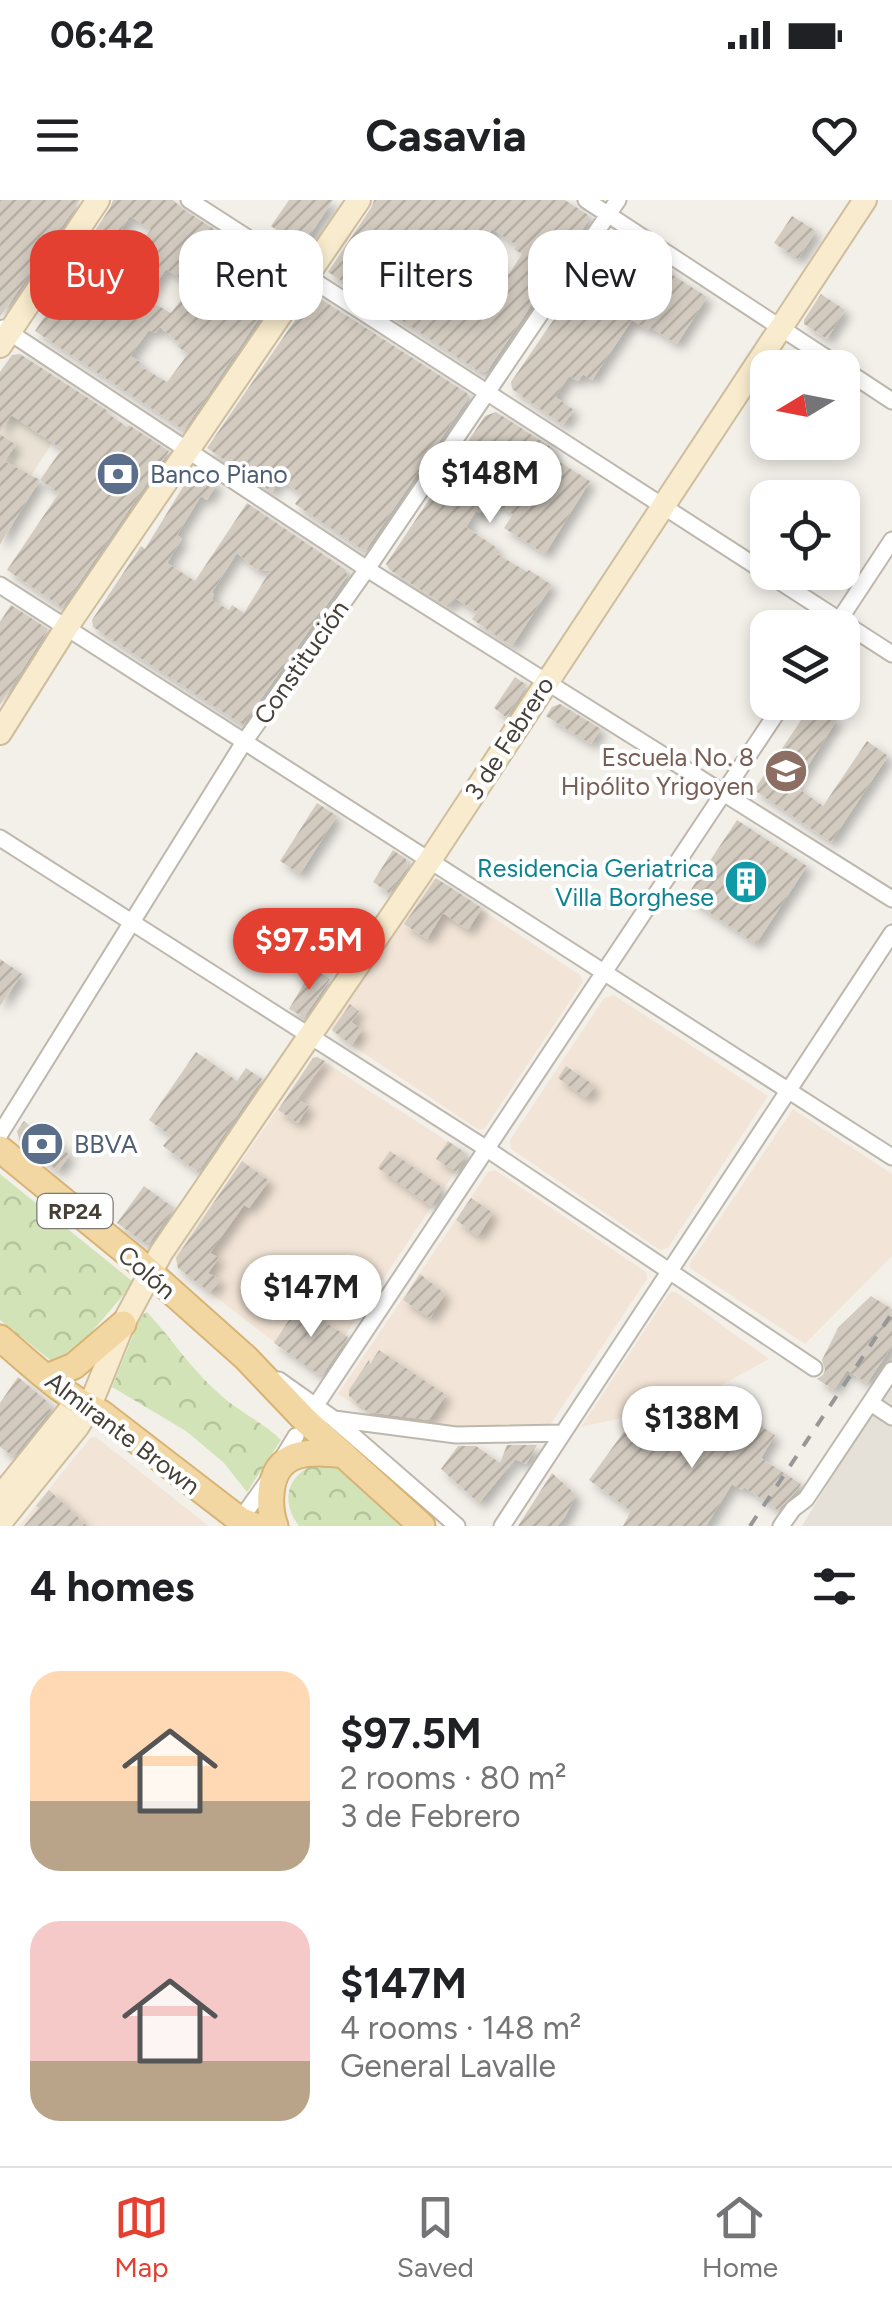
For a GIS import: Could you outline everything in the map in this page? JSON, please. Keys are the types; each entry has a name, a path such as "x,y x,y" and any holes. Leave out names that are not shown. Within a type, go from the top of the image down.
{"main road":[{"name":"Colón","path":"0,1150 246,1358 344,1455"},
{"path":"47,1377 86,1358 123,1324"},
{"name":"Almirante Brown","path":"0,1338 244,1524"},
{"path":"275,1526 271,1516 273,1474 280,1466 307,1453 344,1455"},
{"name":"RP24","path":"344,1455 422,1526"}],"street":[{"path":"98,200 3,335 892,899"},
{"path":"189,200 236,230"},
{"path":"323,252 358,200"},
{"path":"586,200 815,350"},
{"name":"Constitución","path":"0,1134 244,742 618,200"},
{"name":"3 de Febrero","path":"83,1404 161,1253 430,860 865,200"},
{"path":"323,287 815,610"},
{"path":"0,732 66,628 277,320"},
{"path":"860,380 892,400"},
{"path":"845,610 892,540"},
{"path":"0,586 892,1157"},
{"path":"860,637 892,654"},
{"path":"316,1405 772,720"},
{"path":"0,838 487,1149 814,1368"},
{"path":"502,1526 892,934"},
{"name":"Colón","path":"246,1358 334,1419 458,1526"},
{"path":"781,1526 806,1498 892,1370"},
{"path":"871,1403 892,1417"},
{"path":"0,1497 83,1404"},
{"path":"0,1522 78,1426 83,1404"},
{"path":"334,1419 456,1434 563,1433"},
{"path":"244,1524 296,1436"}],"shaded area":[{"path":"0,387 62,428 21,491 0,477"},
{"path":"431,876 580,975 583,982 485,1128 479,1130 332,1032 331,1024"},
{"path":"614,995 768,1096 668,1248 660,1250 511,1149 510,1140 604,998"},
{"path":"317,1057 467,1154 322,1370 312,1371 178,1268 175,1256"},
{"path":"793,1109 892,1174 892,1256 805,1344 690,1268"},
{"path":"495,1170 646,1272 647,1279 550,1425 484,1428 380,1420 338,1394 488,1172"},
{"path":"676,1292 769,1359 714,1389 581,1427 669,1293"},
{"path":"892,1381 892,1526 802,1526 872,1411"},
{"path":"91,1437 96,1437 209,1526 19,1526"}],"green space":[{"path":"0,1174 132,1281 70,1357 50,1360 0,1320"},
{"path":"147,1312 212,1388 281,1440 247,1492 224,1463 186,1431 112,1387 141,1316"},
{"path":"316,1464 342,1465 408,1526 299,1526 290,1507 290,1490 298,1475"}],"building":[{"path":"0,200 80,200 59,230 30,230 30,273 0,317"},
{"path":"113,200 173,200 215,230 179,230 179,278 166,269 159,280 159,230 150,230 130,216 121,230 95,230"},
{"path":"289,200 333,200 313,230 277,230 271,226"},
{"path":"374,200 565,200 588,215 582,230 528,230 528,310 487,371 480,372 401,320 508,320 508,273 522,254 508,239 508,230 356,230"},
{"path":"792,216 816,231 798,259 774,243"},
{"path":"343,250 343,282 328,272"},
{"path":"672,274 707,297 677,344 650,327 648,330 632,320 672,320"},
{"path":"821,294 845,310 827,339 804,324"},
{"path":"323,300 343,313 343,320 353,320 467,393 467,400 365,551 295,504 302,494 280,479 272,492 207,448 295,320 323,320"},
{"path":"179,303 179,320 258,320 184,430 35,331 42,320 159,320 159,306 171,313","holes":["160,327 188,354 167,382 130,356 149,330 155,333"]},
{"path":"553,320 632,320 592,380 583,374 578,381 569,376 555,397 574,410 563,425 512,389 511,382"},
{"path":"20,354 169,451 63,606 7,570 59,493 40,480 62,449 11,415 0,432 0,372 12,355"},
{"path":"496,412 554,449 550,456 590,481 545,554 504,528 513,514 491,500 480,513 476,511 466,527 497,548 494,552 552,585 512,646 472,619 477,612 455,598 448,607 386,564 485,416"},
{"path":"0,434 16,445 4,461 40,480 0,544"},
{"path":"194,469 217,484 207,500 201,496 177,535 182,539 167,563 195,581 247,503 346,570 347,576 244,723 240,723 93,627 92,620 141,546 145,549","holes":["237,553 255,569 270,571 244,613 212,600 212,592"]},
{"path":"11,605 48,629 0,705 0,622"},
{"path":"515,677 527,685 506,717 494,708"},
{"path":"560,704 601,729 591,744 546,716"},
{"name":"Escuela No. 8 Hipólito Yrigoyen","path":"801,720 837,720 795,786 823,806 867,741 888,756 831,842 754,790"},
{"path":"317,803 337,816 300,874 280,861"},
{"name":"Residencia Geriatrica Villa Borghese","path":"737,820 807,866 756,944 686,897"},
{"path":"393,850 406,859 408,866 389,893 373,882"},
{"path":"436,878 482,908 468,930 443,913 427,939 404,924"},
{"path":"0,959 22,974 0,1006"},
{"path":"313,968 330,979 304,1017 289,1009"},
{"path":"350,1004 359,1011 351,1022 362,1030 352,1045 332,1030"},
{"path":"196,1052 237,1081 246,1068 262,1079 198,1172 163,1146 171,1136 149,1120"},
{"path":"317,1057 325,1061 297,1099 309,1106 298,1123 278,1110"},
{"path":"566,1066 595,1086 586,1098 558,1078"},
{"name":"BBVA","path":"24,1121 48,1140 51,1136 70,1155 58,1171 20,1142 17,1131"},
{"path":"448,1141 466,1157 456,1172 436,1159"},
{"path":"390,1151 443,1188 431,1206 378,1168"},
{"path":"242,1161 269,1181 249,1208 244,1205 210,1253 219,1258 208,1273 221,1280 210,1292 178,1268 176,1258"},
{"path":"144,1186 174,1208 149,1243 117,1223"},
{"path":"471,1198 493,1213 478,1236 456,1220"},
{"path":"420,1274 445,1294 430,1318 403,1300"},
{"path":"871,1296 892,1309 892,1346 867,1383 847,1370 834,1390 817,1379 825,1370 822,1360 838,1328"},
{"path":"299,1305 348,1337 320,1375 274,1343"},
{"path":"379,1350 446,1395 429,1420 368,1412 349,1396 349,1390"},
{"path":"18,1377 49,1403 50,1411 13,1456 0,1447 0,1403"},
{"path":"718,1399 775,1435 761,1458 801,1484 794,1494 778,1510 744,1487 742,1490 732,1484 706,1526 623,1526 631,1511 589,1480 623,1433 646,1426 683,1454"},
{"path":"507,1445 537,1445 526,1464 515,1459 479,1503 441,1469 458,1446 476,1446 500,1463"},
{"path":"552,1473 576,1495 565,1517 557,1526 518,1526"},
{"path":"49,1490 87,1526 24,1526"}],"railway":[{"path":"750,1526 892,1313"}],"place":[{"name":"Banco Piano","path":"118,474"},
{"name":"Escuela No. 8 Hipólito Yrigoyen","path":"786,771"},
{"name":"Residencia Geriatrica Villa Borghese","path":"746,882"},
{"name":"BBVA","path":"42,1144"}]}
